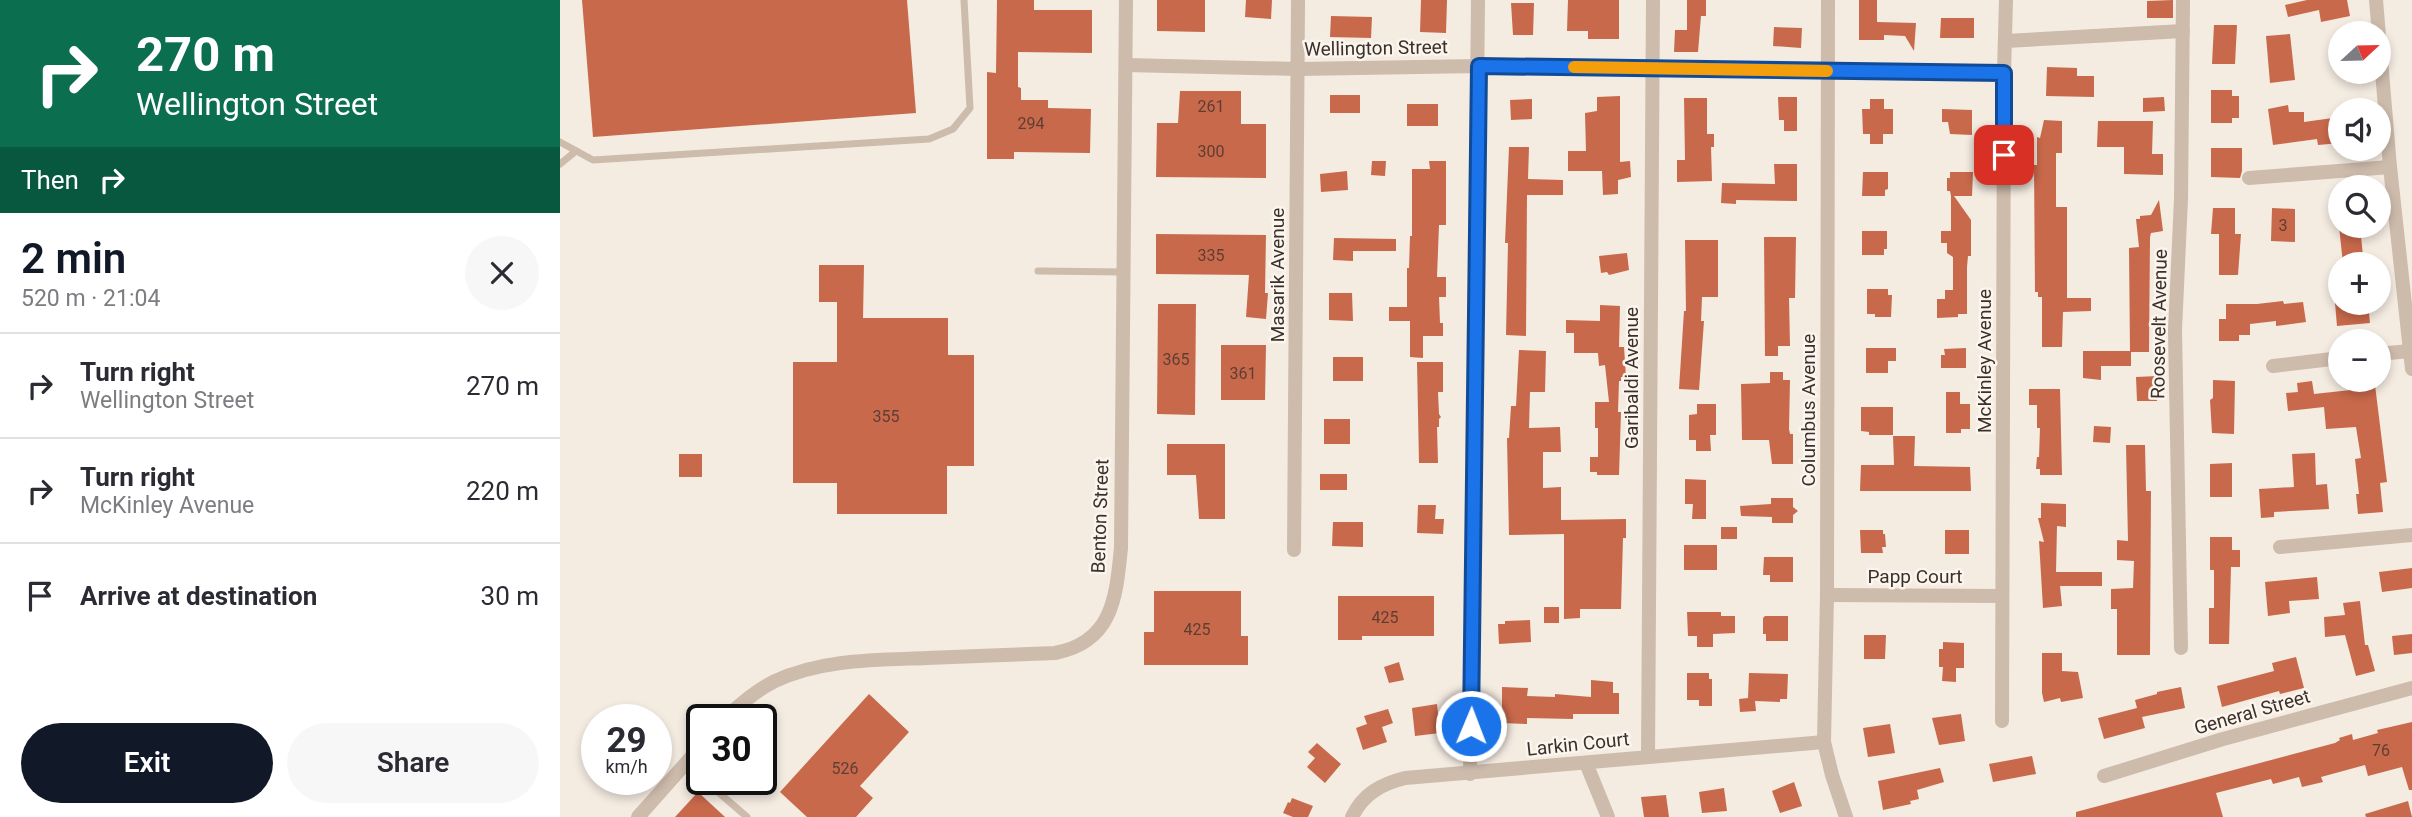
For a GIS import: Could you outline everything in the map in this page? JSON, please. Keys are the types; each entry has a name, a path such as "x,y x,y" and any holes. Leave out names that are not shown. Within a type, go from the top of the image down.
{"street":[{"name":"Benton Street","path":"740,704 774,682 830,664 1055,653 1072,650 1086,643 1102,626 1112,607 1121,548 1126,0"},
{"name":"Masarik Avenue","path":"1294,550 1298,0"},
{"path":"1470,774 1479,0"},
{"name":"Garibaldi Avenue","path":"1648,756 1653,0"},
{"name":"Columbus Avenue","path":"1828,0 1827,595 1824,742 1846,817"},
{"name":"McKinley Avenue","path":"2002,721 2006,0"},
{"name":"Roosevelt Avenue","path":"2181,648 2175,330 2181,199 2183,0"},
{"path":"2376,0 2390,167 2412,369"},
{"path":"2006,41 2183,31"},
{"name":"Wellington Street","path":"1126,65 1298,68 1479,66 2004,73"},
{"path":"2249,178 2390,167"},
{"path":"2391,353 2410,351"},
{"path":"2273,366 2328,359"},
{"path":"2280,547 2412,535"},
{"name":"Papp Court","path":"1827,595 2002,596"},
{"name":"General Street","path":"2104,776 2223,739 2412,688"},
{"name":"Larkin Court","path":"1352,817 1362,800 1392,781 1824,742"},
{"path":"1586,763 1608,817"},
{"path":"638,817 686,764"}],"lane":[{"path":"560,142 593,160 929,139 953,129 970,108 964,0"},
{"path":"560,164 576,151"},
{"path":"1038,271 1124,272"},
{"path":"722,795 747,817"}],"building":[{"path":"582,0 907,0 916,113 593,137"},
{"path":"997,0 1034,0 1034,10 1092,10 1092,53 1018,52 1018,87 1021,88 1021,100 1048,100 1048,108 1091,109 1090,153 1014,152 1014,159 987,159 987,72 996,73"},
{"path":"1157,0 1205,0 1205,32 1157,31"},
{"path":"1246,0 1272,0 1271,19 1245,17"},
{"path":"1421,0 1447,0 1446,33 1420,32"},
{"path":"1568,0 1619,0 1619,39 1588,39 1588,31 1567,31"},
{"path":"1687,0 1706,0 1706,16 1701,16 1698,52 1674,52 1675,30 1687,30"},
{"path":"1859,0 1877,0 1877,22 1916,23 1914,51 1905,36 1884,35 1884,40 1859,40"},
{"path":"2173,0 2173,18 2147,18 2147,1"},
{"path":"2307,0 2347,0 2350,16 2321,22 2319,10 2288,17 2285,5"},
{"path":"1511,3 1534,3 1533,35 1513,35"},
{"path":"1331,16 1372,17 1371,38 1330,37"},
{"path":"1941,18 1974,18 1974,38 1940,38"},
{"path":"2214,25 2237,25 2235,64 2212,64"},
{"path":"1774,27 1802,28 1801,48 1773,46"},
{"path":"2290,34 2295,80 2270,83 2266,36"},
{"path":"2047,67 2077,68 2077,76 2094,76 2094,97 2046,96"},
{"path":"2211,90 2232,90 2232,96 2239,96 2239,118 2232,118 2232,123 2211,123"},
{"path":"1180,91 1241,91 1241,124 1266,124 1266,178 1156,177 1157,123 1178,123"},
{"path":"1330,95 1360,95 1360,113 1330,113"},
{"path":"1620,96 1620,162 1630,161 1631,177 1618,180 1618,194 1603,195 1602,171 1568,171 1568,151 1586,151 1585,113 1597,111 1597,97"},
{"path":"1778,97 1797,97 1797,131 1784,131 1784,120 1779,120"},
{"path":"2164,97 2165,111 2143,112 2143,98"},
{"path":"1684,98 1707,98 1707,134 1714,134 1714,147 1711,147 1712,181 1677,182 1677,160 1685,160"},
{"path":"1532,99 1532,119 1511,120 1510,100"},
{"path":"1870,99 1884,99 1884,109 1893,109 1893,134 1883,134 1883,144 1870,144 1870,134 1863,134 1862,109 1870,109"},
{"path":"1407,104 1438,104 1438,126 1407,126"},
{"path":"2288,105 2289,112 2304,112 2304,122 2328,119 2328,144 2318,145 2317,139 2273,145 2268,109"},
{"path":"1942,109 1972,110 1972,135 1950,134 1948,122 1942,122"},
{"path":"2044,120 2062,121 2062,153 2056,153 2056,207 2067,207 2067,298 2091,298 2091,311 2063,312 2062,347 2042,347 2042,297 2038,297 2038,292 2035,292 2034,165 2037,165 2037,137 2040,138"},
{"path":"2098,121 2153,121 2152,154 2163,154 2163,175 2124,174 2124,147 2097,147"},
{"path":"1509,147 1529,147 1528,179 1563,180 1563,195 1527,195 1526,336 1506,335 1508,243 1505,243"},
{"path":"2211,148 2242,148 2240,178 2211,177"},
{"path":"1372,161 1386,161 1385,176 1371,175"},
{"path":"1429,161 1446,161 1446,225 1439,225 1437,277 1446,277 1446,297 1439,297 1443,336 1423,336 1423,358 1410,357 1410,321 1389,321 1389,307 1407,307 1407,268 1412,236 1412,169 1430,169"},
{"path":"1774,164 1797,164 1797,201 1736,200 1736,204 1721,203 1722,183 1775,184"},
{"path":"1347,171 1348,190 1321,192 1320,174"},
{"path":"1863,172 1888,172 1888,189 1885,190 1885,196 1862,196"},
{"path":"1950,172 1973,172 1972,196 1954,196 1971,220 1967,314 1937,318 1937,299 1945,299 1945,290 1953,290 1953,257 1947,253 1947,243 1941,243 1941,231 1951,231 1951,196 1950,191 1947,191"},
{"path":"2159,200 2163,231 2151,233 2150,237 2149,352 2131,352 2131,366 2101,366 2101,380 2083,378 2083,351 2130,351 2129,248 2139,247 2136,219 2151,215"},
{"path":"2213,208 2235,208 2235,234 2241,234 2238,275 2219,275 2219,234 2211,234"},
{"path":"2272,208 2295,209 2295,242 2271,241"},
{"path":"1862,231 1887,231 1887,249 1884,249 1884,255 1862,255"},
{"path":"1156,234 1266,235 1266,319 1246,317 1249,275 1156,274"},
{"path":"1764,237 1796,237 1795,298 1789,298 1790,346 1778,346 1778,356 1765,356"},
{"path":"1334,238 1396,239 1396,251 1353,251 1353,261 1333,260"},
{"path":"2340,238 2361,238 2363,252 2342,252"},
{"path":"1685,240 1718,240 1718,297 1702,297 1701,321 1704,321 1699,390 1679,389 1686,311"},
{"path":"1627,253 1629,270 1609,275 1607,272 1601,273 1599,256"},
{"path":"819,265 864,265 863,318 948,318 948,355 974,355 974,466 947,466 947,514 837,514 837,483 793,483 793,362 837,362 837,302 819,302"},
{"path":"1867,289 1888,289 1888,295 1892,295 1891,317 1867,314"},
{"path":"1329,293 1352,293 1353,321 1329,320"},
{"path":"2283,301 2284,304 2303,302 2306,322 2276,326 2276,321 2250,324 2250,335 2239,335 2239,341 2219,341 2219,319 2226,319 2226,304"},
{"path":"1158,304 1196,304 1195,415 1157,414"},
{"path":"1600,305 1620,306 1619,347 1624,347 1626,377 1621,377 1619,381 1619,475 1597,475 1597,472 1590,472 1590,457 1598,457 1595,402 1609,402 1605,365 1599,366 1598,353 1574,353 1574,333 1566,333 1566,320 1600,321"},
{"path":"2336,315 2369,315 2370,323 2337,326"},
{"path":"1221,345 1266,345 1265,400 1221,400"},
{"path":"1866,348 1896,348 1896,361 1888,361 1888,373 1866,373"},
{"path":"1966,348 1966,368 1941,368 1944,349"},
{"path":"1519,350 1546,351 1545,392 1530,392 1529,428 1560,427 1561,452 1543,452 1543,488 1561,487 1561,520 1626,519 1621,609 1580,609 1580,618 1564,619 1564,534 1509,535 1507,438 1511,406 1516,406"},
{"path":"1333,357 1363,357 1363,381 1333,381"},
{"path":"1417,362 1443,362 1443,392 1438,392 1441,417 1437,427 1438,463 1419,463"},
{"path":"1770,372 1783,372 1783,380 1790,380 1789,429 1790,434 1793,434 1793,464 1772,464 1769,440 1742,440 1741,384 1770,383"},
{"path":"2158,376 2157,401 2137,401 2136,377"},
{"path":"2213,380 2235,381 2234,434 2212,433 2210,400 2213,398"},
{"path":"2312,381 2314,394 2376,392 2387,482 2380,483 2383,512 2358,514 2355,459 2361,458 2356,427 2326,429 2324,407 2288,411 2286,393 2298,392 2297,383"},
{"path":"2029,389 2060,389 2062,475 2040,475 2040,469 2036,469 2040,428 2037,428 2037,405 2029,405"},
{"path":"1946,392 1960,392 1960,404 1970,404 1970,429 1961,429 1961,433 1946,433"},
{"path":"1697,404 1716,404 1716,435 1710,435 1711,451 1696,451 1696,440 1689,440 1689,415 1697,414"},
{"path":"1861,407 1893,407 1893,435 1869,435 1869,432 1861,431"},
{"path":"1324,419 1350,419 1350,444 1324,444"},
{"path":"2094,426 2111,427 2110,443 2093,442"},
{"path":"1893,436 1915,436 1914,466 1970,467 1971,491 1860,491 1861,465 1894,465"},
{"path":"1167,444 1225,444 1225,519 1199,519 1196,475 1167,475"},
{"path":"2126,445 2145,445 2146,491 2151,491 2150,655 2117,655 2117,609 2111,609 2111,589 2133,588 2134,561 2117,560 2117,540 2128,541"},
{"path":"2315,453 2316,485 2327,484 2329,509 2274,512 2274,517 2261,518 2259,489 2294,487 2292,454"},
{"path":"679,454 702,454 702,477 679,477"},
{"path":"2232,463 2232,497 2210,497 2210,464"},
{"path":"1320,474 1347,474 1347,490 1320,490"},
{"path":"1685,479 1706,480 1706,519 1692,519 1693,504 1685,504"},
{"path":"1771,498 1793,498 1793,507 1798,511 1793,515 1793,523 1772,523 1772,517 1741,516 1740,506 1771,504"},
{"path":"2041,503 2066,504 2066,527 2057,526 2056,572 2102,572 2102,586 2060,586 2062,606 2043,608 2039,541 2044,542 2038,518 2041,518"},
{"path":"1418,505 1436,505 1435,519 1444,519 1443,534 1417,533"},
{"path":"1333,522 1363,522 1363,547 1332,546"},
{"path":"1721,527 1737,527 1737,539 1721,539"},
{"path":"1860,530 1883,530 1886,547 1882,547 1883,553 1861,553"},
{"path":"1945,530 1969,530 1969,554 1945,554"},
{"path":"2210,537 2232,537 2232,550 2240,550 2240,567 2231,567 2229,644 2209,644 2209,608 2214,608 2214,570 2210,570"},
{"path":"1684,545 1717,545 1717,570 1684,570"},
{"path":"1764,557 1793,557 1793,582 1770,582 1770,575 1763,575"},
{"path":"2412,568 2412,588 2382,592 2379,572"},
{"path":"2317,577 2319,599 2289,601 2290,613 2268,616 2265,582"},
{"path":"1154,591 1241,591 1241,636 1248,636 1248,665 1144,665 1144,632 1154,632"},
{"path":"1338,596 1434,596 1434,636 1362,636 1362,640 1338,640"},
{"path":"2360,601 2365,645 2368,645 2375,671 2356,676 2345,635 2325,637 2324,617 2345,615 2343,603"},
{"path":"1544,607 1559,607 1559,623 1544,623"},
{"path":"1687,612 1721,612 1721,616 1735,616 1735,633 1713,634 1713,647 1697,647 1697,636 1688,636"},
{"path":"1765,616 1788,616 1788,641 1766,641 1766,634 1763,634"},
{"path":"1530,620 1531,642 1499,644 1498,624 1505,624 1505,621"},
{"path":"2412,634 2412,653 2394,655 2392,636"},
{"path":"1864,635 1886,635 1885,659 1864,659"},
{"path":"1943,642 1964,643 1964,668 1956,668 1956,682 1942,681 1943,667 1939,667 1939,649 1943,649"},
{"path":"2042,653 2062,653 2062,671 2078,672 2083,698 2061,702 2060,698 2044,702"},
{"path":"2296,657 2304,688 2280,694 2279,691 2222,707 2217,686 2274,671 2272,663"},
{"path":"1399,662 1404,680 1389,683 1384,667"},
{"path":"1687,673 1709,673 1709,679 1712,679 1712,706 1699,706 1699,700 1687,700"},
{"path":"1749,673 1788,674 1787,699 1780,699 1780,702 1755,701 1756,711 1740,712 1739,699 1748,698"},
{"path":"1591,680 1613,682 1613,693 1619,693 1619,714 1573,714 1573,719 1527,718 1527,724 1502,723 1502,687 1528,688 1527,696 1555,697 1555,694 1591,697"},
{"path":"2181,687 2185,708 2142,717 2145,728 2104,739 2098,718 2137,708 2135,700"},
{"path":"869,694 909,732 860,786 873,798 856,817 807,817 780,792"},
{"path":"1437,704 1440,733 1415,736 1412,708"},
{"path":"1388,709 1393,723 1382,727 1387,742 1363,750 1356,728 1367,724 1364,716"},
{"path":"1961,714 1965,741 1939,745 1932,718"},
{"path":"2412,722 2412,790 2409,790 2402,767 2368,776 2365,765 2321,777 2323,782 2302,787 2299,777 2273,784 2271,779 2216,793 2223,817 2076,817 2076,812 2335,743 2339,738 2352,734 2353,740 2378,733 2377,730"},
{"path":"1890,724 1895,753 1868,757 1863,728"},
{"path":"1317,743 1341,764 1325,783 1307,767 1315,758 1308,752"},
{"path":"2032,756 2036,774 1993,782 1989,764"},
{"path":"1940,768 1944,782 1917,790 1919,799 1910,801 1911,804 1883,810 1878,781"},
{"path":"1794,782 1802,806 1780,813 1772,791"},
{"path":"1724,788 1727,811 1702,813 1699,792"},
{"path":"695,795 701,795 725,817 675,817"},
{"path":"1666,795 1669,817 1644,817 1641,797"},
{"path":"1292,798 1313,806 1308,817 1293,817 1283,813"},
{"path":"2408,801 2412,817 2366,817 2365,814"}],"slow traffic":[{"path":"1574,67 1827,71"}],"route":[{"path":"1471,726 1479,66 2004,73 2004,155"}]}
